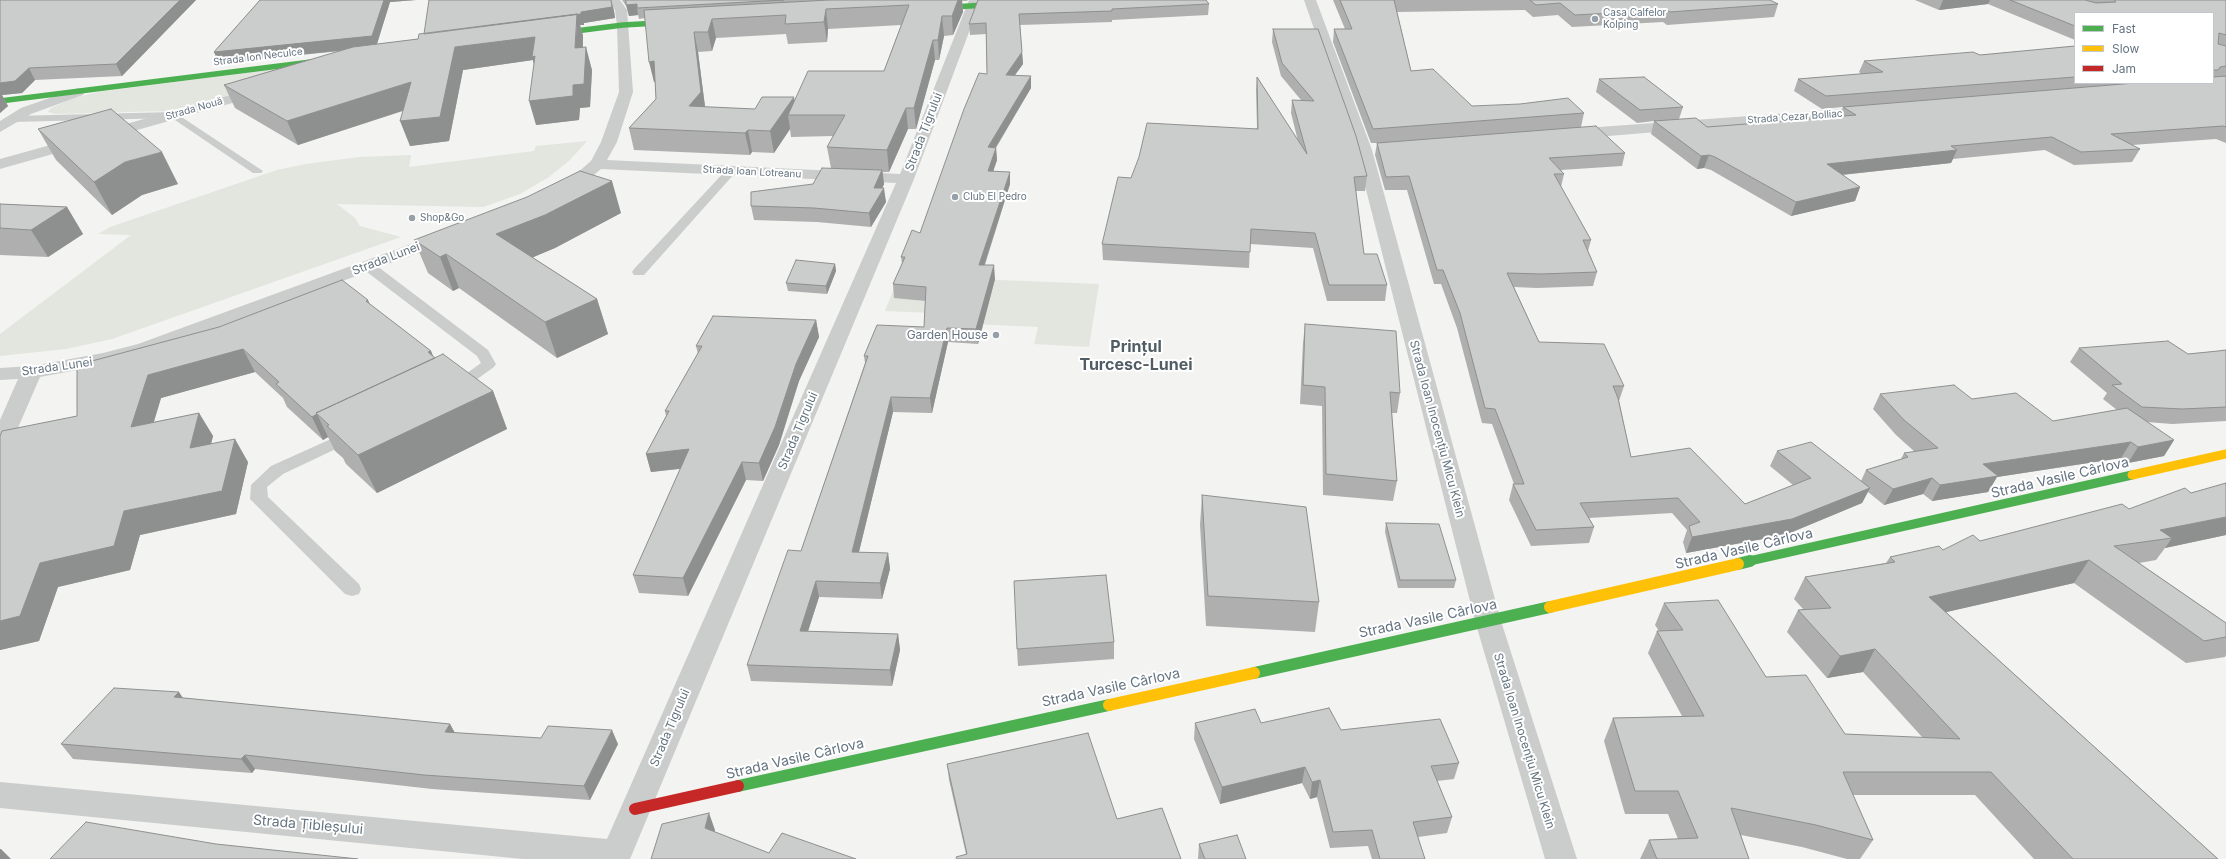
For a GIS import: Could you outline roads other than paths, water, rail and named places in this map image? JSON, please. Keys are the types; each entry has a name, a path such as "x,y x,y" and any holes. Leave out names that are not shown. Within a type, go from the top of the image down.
{"street":[{"path":"547,198 575,183 598,164 609,142 626,92 623,25 621,10 614,0"},
{"name":"Strada Ioan Inocențiu Micu Klein","path":"1310,0 1372,149 1488,621 1561,859"},
{"path":"925,8 974,3 1012,4"},
{"name":"Strada Tigrului","path":"615,857 634,809 906,179 974,3"},
{"path":"545,35 623,25 687,22"},
{"path":"317,75 336,64"},
{"name":"Strada Ion Neculce","path":"78,92 263,68 336,64"},
{"name":"Strada Nouă","path":"0,164 174,115 276,84 283,77 280,73 263,68"},
{"path":"0,101 23,105 78,92"},
{"path":"6,123 23,105"},
{"name":"Strada Cezar Bolliac","path":"1562,134 1886,110"},
{"name":"Strada Ioan Lotreanu","path":"598,164 906,179"},
{"name":"Strada Lunei","path":"0,374 32,372 104,359 145,348 458,232"},
{"path":"0,444 32,372"},
{"name":"Strada Vasile Cârlova","path":"634,809 1488,621 2226,454"},
{"name":"Strada Țibleșului","path":"0,796 615,857"}],"lane":[{"path":"6,123 174,115 257,171"},
{"path":"639,272 731,170"},
{"path":"368,266 483,353 488,364 468,380 439,393"},
{"path":"352,589 259,499 259,485 277,470 362,430"}],"place":[{"name":"Casa Calfelor Kolping","path":"1595,19"},
{"name":"Club El Pedro","path":"955,197"},
{"name":"Shop&Go","path":"412,218"},
{"name":"Garden House","path":"996,335"}],"district":[{"name":"Prințul Turcesc-Lunei","path":"1136,356"}]}
